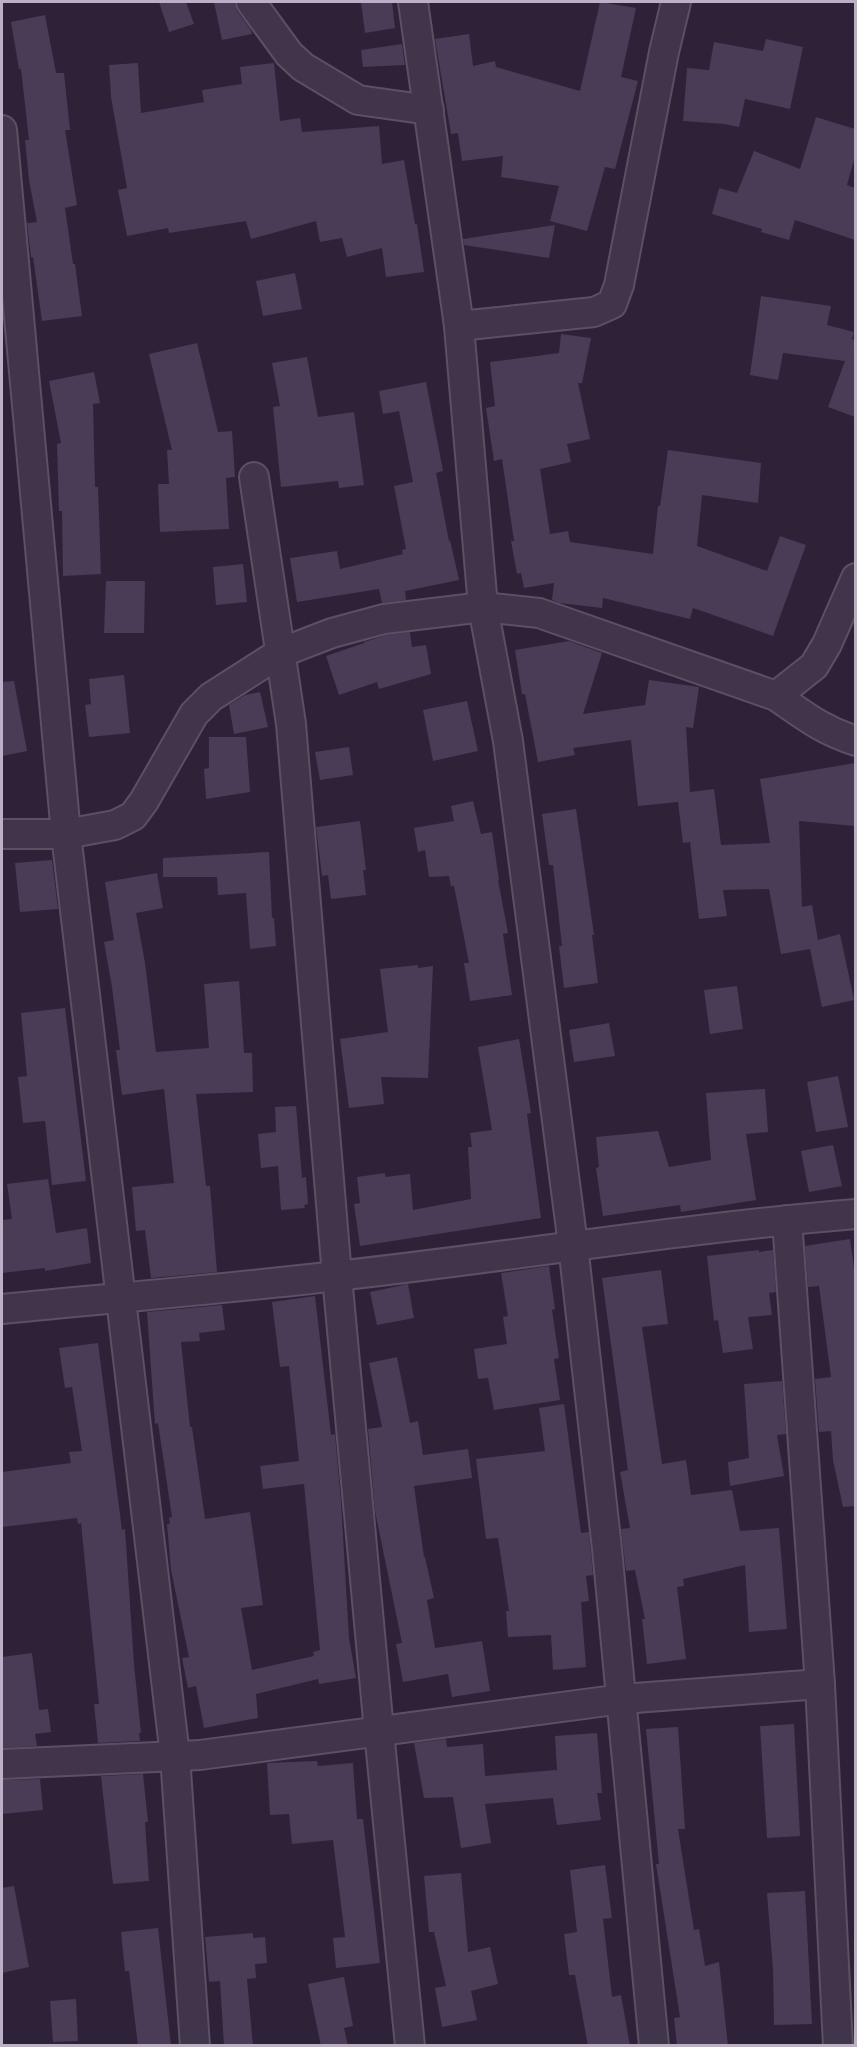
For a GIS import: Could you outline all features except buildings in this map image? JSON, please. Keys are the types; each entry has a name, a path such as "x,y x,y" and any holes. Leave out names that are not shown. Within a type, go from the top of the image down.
{"street":[{"path":"251,2 289,54 303,68 358,100 429,110"},
{"path":"413,2 459,326 483,607 508,741 573,1245 607,1549 654,2046"},
{"path":"459,326 594,312 612,303 619,285 664,52 676,2"},
{"path":"2,130 66,834 176,1756 195,2046"},
{"path":"254,477 291,724 337,1276 410,2046"},
{"path":"776,696 814,666 827,644 855,578"},
{"path":"2,834 66,834 115,825 133,816 194,714 212,697 280,653 332,633 384,619 483,607 539,613 776,696 818,726 855,741"},
{"path":"2,1310 337,1276 573,1245 855,1214"},
{"path":"787,1220 820,1684 838,2046"},
{"path":"2,1764 200,1755 622,1699 820,1684"}]}
